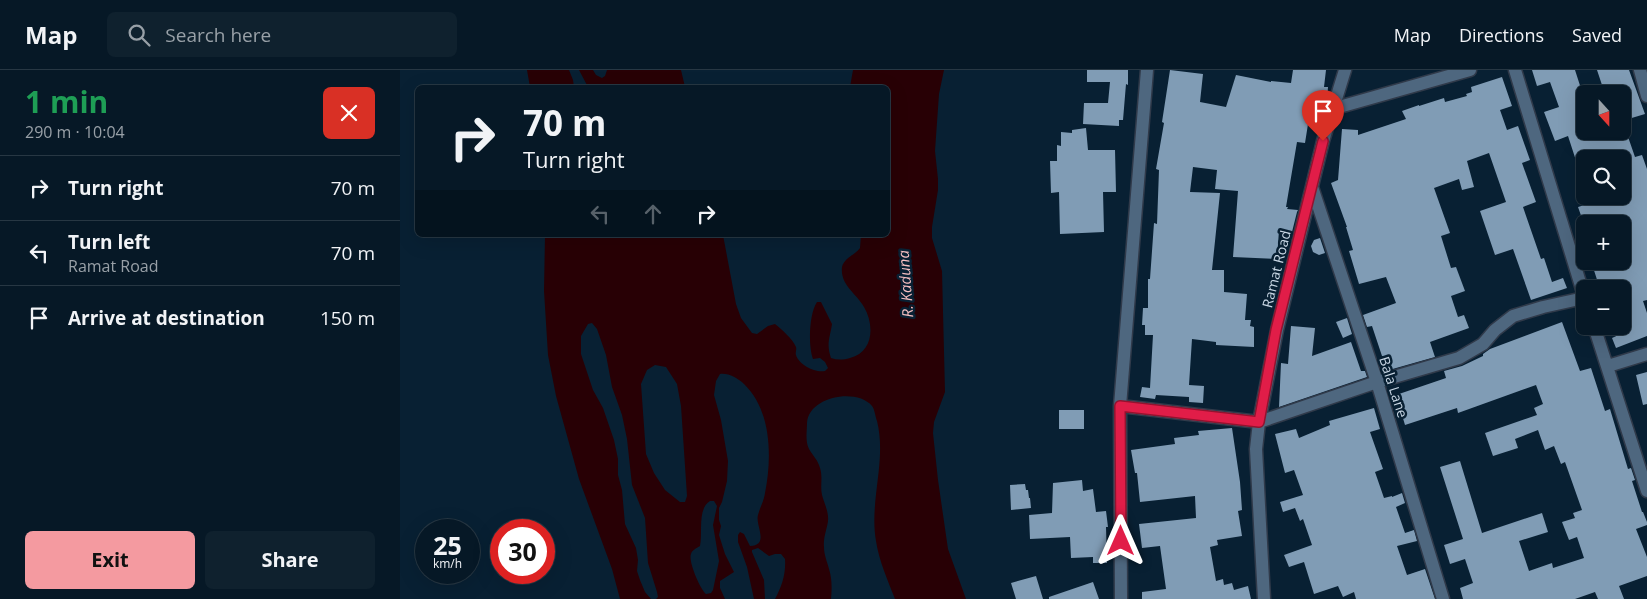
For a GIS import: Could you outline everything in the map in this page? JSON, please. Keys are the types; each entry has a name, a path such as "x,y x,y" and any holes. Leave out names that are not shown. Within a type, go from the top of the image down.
{"street":[{"path":"1121,599 1120,406 1147,70"},
{"name":"Ramat Road","path":"1264,599 1256,449 1259,422 1276,330 1332,109 1345,70"},
{"path":"1332,109 1470,70"},
{"path":"1516,70 1580,280"},
{"path":"1640,70 1647,96"},
{"name":"Bala Lane","path":"1312,186 1377,382 1444,599"},
{"path":"1120,406 1259,422 1377,382 1459,358 1484,344 1495,330 1513,316 1576,300"},
{"path":"1597,335 1647,492"},
{"path":"1608,366 1647,354"}],"water":[{"path":"527,70 569,70 574,85 530,85"},
{"path":"579,70 593,70 596,75 602,78 607,70 681,70 685,85 587,85"},
{"name":"R. Kaduna","path":"853,70 944,70 939,94 935,151 938,190 932,238 942,271 945,392 934,422 933,433 948,549 966,599 895,599 879,556 874,526 880,451 877,421 872,406 865,400 845,396 824,401 816,406 810,414 807,423 806,436 809,449 820,468 822,495 828,514 824,553 830,572 831,599 775,599 783,580 785,559 781,554 769,556 758,548 752,550 752,552 764,580 765,599 754,599 747,567 738,542 738,535 740,532 744,534 750,546 756,545 761,538 758,519 769,465 768,436 765,421 753,395 739,380 730,375 720,374 716,381 714,395 721,420 728,461 727,481 719,508 721,526 719,535 725,554 734,572 720,581 720,588 725,599 656,599 658,597 657,592 648,563 645,518 632,485 627,439 622,415 612,387 606,355 597,329 592,323 588,324 581,336 581,354 593,390 603,408 614,440 625,524 636,548 637,571 640,580 645,592 651,599 620,599 612,569 579,479 556,396 548,355 544,291 545,237 723,237 736,304 741,318 752,333 757,334 768,326 775,324 787,334 794,344 796,355 800,362 812,369 821,371 825,371 828,368 820,358 813,359 810,346 812,314 817,302 821,302 832,324 829,344 831,358 840,360 858,355 870,337 868,314 846,284 842,273 845,261 860,248 861,237 890,237 890,85 850,85","holes":["655,365 666,367 677,384 681,406 687,496 685,502 680,502 665,490 654,473 646,454 641,384 647,370","710,501 714,501 717,506 713,525 719,561 713,590 711,593 706,594 695,575 691,554 692,551 700,546 703,510"]}],"building":[{"path":"1087,70 1128,70 1123,120 1119,120 1119,126 1083,124 1084,103 1108,103 1110,82 1087,82"},
{"path":"1170,70 1203,74 1200,102 1226,107 1236,75 1271,82 1291,83 1293,70 1326,70 1324,87 1328,87 1327,100 1312,99 1305,143 1297,142 1286,207 1288,207 1287,209 1298,210 1292,232 1279,230 1277,259 1233,257 1238,191 1215,189 1217,170 1193,167 1190,192 1220,193 1212,270 1224,270 1224,292 1247,294 1245,320 1251,320 1250,326 1254,327 1254,347 1216,345 1216,342 1192,339 1189,385 1204,386 1203,403 1189,402 1189,397 1156,395 1155,399 1140,397 1142,387 1150,388 1153,335 1145,335 1145,325 1142,325 1143,308 1148,308 1148,279 1150,279 1154,223 1157,224 1159,170 1156,169"},
{"path":"1532,70 1575,70 1580,85 1576,85 1576,140 1629,140 1635,157 1642,155 1647,169 1647,300 1643,301 1647,313 1647,336 1616,348 1612,338 1619,335 1631,335 1631,280 1597,280 1594,270 1631,270 1631,215 1581,215 1578,207 1585,205 1631,205 1631,150 1576,150 1576,161 1568,136 1555,141 1544,112 1559,107 1550,82 1537,86"},
{"path":"1597,70 1629,70 1645,114 1631,118 1631,85 1602,85"},
{"path":"1502,77 1512,106 1500,110 1507,130 1518,126 1530,160 1522,163 1536,202 1523,207 1541,259 1544,258 1552,282 1563,278 1567,288 1531,300 1513,249 1495,255 1480,211 1506,202 1489,153 1467,161 1474,187 1462,190 1459,179 1434,188 1450,233 1441,236 1451,268 1456,267 1465,291 1451,296 1458,317 1464,315 1469,328 1430,342 1435,357 1389,370 1372,326 1367,327 1363,315 1396,303 1386,277 1359,284 1349,251 1353,250 1347,227 1331,183 1338,180 1342,129 1358,130 1358,135 1406,119 1402,111 1444,98 1445,102 1467,96 1466,94 1472,92 1471,87"},
{"path":"1086,128 1088,150 1115,150 1116,192 1103,192 1104,232 1060,234 1059,192 1051,193 1050,161 1057,161 1057,145 1061,146 1061,132 1072,133 1072,130"},
{"path":"1320,238 1325,253 1319,255 1313,252 1311,246 1314,240"},
{"path":"1347,318 1352,334 1343,338 1336,322"},
{"path":"1562,322 1580,371 1591,368 1605,411 1610,409 1628,469 1631,468 1635,480 1632,481 1647,522 1647,525 1636,529 1647,557 1647,576 1619,586 1624,599 1598,599 1595,592 1575,599 1463,599 1460,588 1473,583 1465,559 1450,564 1444,545 1463,539 1440,467 1460,461 1482,533 1542,513 1548,532 1519,541 1529,571 1552,563 1553,568 1584,558 1577,537 1569,540 1562,522 1575,518 1573,513 1582,510 1565,462 1561,464 1554,446 1545,450 1538,430 1515,439 1518,448 1493,456 1485,433 1537,415 1534,408 1543,404 1536,385 1458,413 1457,408 1405,425 1396,395 1446,378 1444,371 1462,366 1483,356 1490,349"},
{"path":"1291,326 1315,328 1312,356 1351,342 1361,371 1365,371 1367,377 1279,407 1281,363 1288,364"},
{"path":"1647,372 1647,404 1643,405 1636,375"},
{"path":"1374,408 1380,429 1370,432 1383,469 1375,472 1384,498 1402,493 1405,503 1396,507 1405,533 1414,530 1417,541 1397,546 1407,575 1425,569 1435,599 1356,599 1354,592 1343,597 1338,586 1314,594 1304,562 1289,567 1284,555 1312,545 1303,519 1300,521 1295,508 1283,512 1280,502 1303,495 1294,470 1285,473 1275,434 1296,429 1299,438 1330,425 1329,421"},
{"path":"1059,410 1084,410 1084,429 1059,429"},
{"path":"1232,428 1240,482 1242,510 1238,511 1242,536 1217,540 1218,545 1210,547 1216,581 1223,579 1224,585 1232,583 1234,590 1248,586 1251,599 1142,599 1142,592 1166,589 1160,546 1142,548 1139,524 1196,518 1195,496 1140,502 1137,473 1135,473 1131,450 1175,444 1174,438 1199,435 1198,431"},
{"path":"1082,480 1083,491 1093,489 1096,512 1106,511 1108,527 1106,527 1107,563 1093,563 1093,557 1071,558 1070,537 1030,539 1029,515 1052,513 1053,483"},
{"path":"1025,484 1031,508 1011,510 1010,485"},
{"path":"1036,576 1043,599 1016,599 1011,583"},
{"path":"1093,582 1099,599 1049,599 1049,597"}],"route":[{"path":"1121,541 1120,406 1259,422 1276,330 1323,141"}]}
